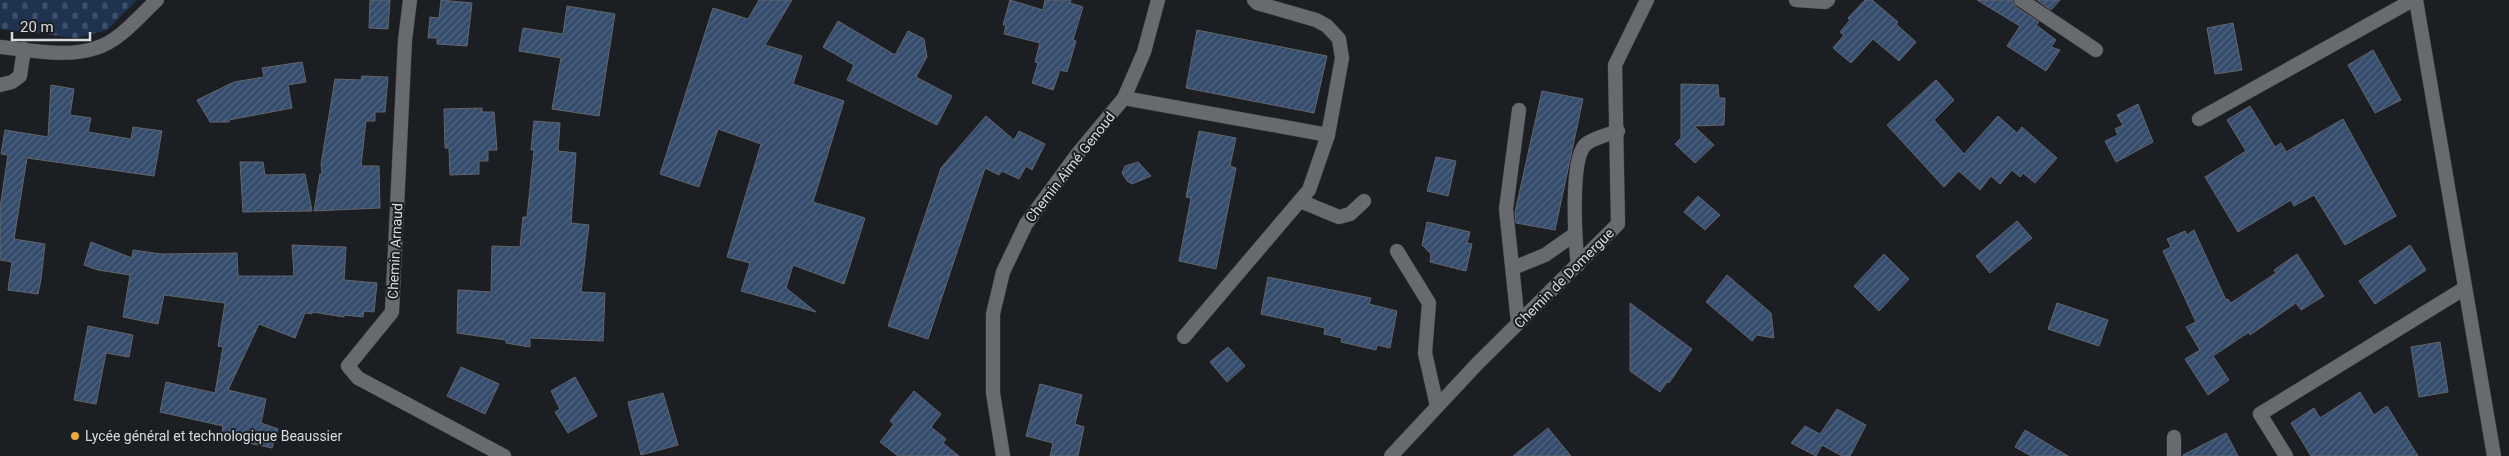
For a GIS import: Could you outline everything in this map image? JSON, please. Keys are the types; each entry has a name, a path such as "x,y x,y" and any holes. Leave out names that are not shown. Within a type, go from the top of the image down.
{"street":[{"path":"0,47 74,53 98,48 117,36 157,0"},
{"name":"Chemin Arnaud","path":"410,0 405,40 392,312 348,366 358,378 504,456"},
{"name":"Chemin Aimé Genoud","path":"1003,456 993,393 992,314 1003,272 1026,224 1079,152 1124,98 1144,52 1158,0"},
{"path":"1184,337 1309,190 1328,135 1342,58 1339,39 1327,26 1316,20 1257,3 1254,0"},
{"name":"Chemin de Domergue","path":"1391,456 1518,323 1618,224 1618,131 1615,65 1647,0"},
{"path":"1796,0 1825,2 1828,0"},
{"path":"2021,0 2096,50"},
{"path":"2200,119 2414,0 2494,456"},
{"path":"0,85 12,82 20,76 24,50"},
{"path":"1124,98 1328,135"},
{"path":"1518,323 1506,209 1519,110"},
{"path":"1578,265 1574,207 1581,151 1587,143 1618,131"},
{"path":"1300,200 1339,217 1350,214 1364,201"},
{"path":"1513,268 1545,255 1575,234"},
{"path":"1397,251 1429,303 1425,353 1438,406"},
{"path":"2286,456 2260,414 2465,288"},
{"path":"2174,437 2174,456"}],"green space":[{"path":"0,0 137,0 107,30 77,38 0,29"}],"building":[{"path":"370,0 390,0 388,29 369,28"},
{"path":"441,0 472,3 467,46 437,44 437,38 428,38 430,17 439,18"},
{"path":"759,0 792,0 765,45 802,56 793,84 844,101 813,202 865,218 844,284 793,265 786,288 816,312 741,291 750,263 727,257 761,144 718,129 699,187 660,174 713,8 748,19"},
{"path":"1010,0 1043,10 1045,0 1071,0 1070,3 1083,7 1073,40 1076,41 1067,72 1060,70 1053,90 1032,83 1038,63 1035,62 1040,43 1004,34 1006,25 1003,25"},
{"path":"1865,0 1872,0 1898,22 1896,24 1916,42 1899,61 1873,39 1851,63 1833,48 1844,35 1840,32 1850,20 1848,18"},
{"path":"1977,0 2012,0 2016,7 2039,22 2036,25 2056,40 2051,47 2060,50 2046,71 2007,46 2020,26"},
{"path":"2037,0 2060,0 2051,10"},
{"path":"567,6 615,14 599,116 552,109 561,58 519,51 523,28 563,34"},
{"path":"838,21 895,55 908,31 924,39 927,57 916,77 952,96 937,125 847,80 854,65 823,47"},
{"path":"2233,23 2242,70 2215,74 2207,28"},
{"path":"1197,30 1327,56 1314,113 1186,88"},
{"path":"2373,50 2401,100 2375,113 2348,65"},
{"path":"302,62 306,82 288,85 292,108 229,120 229,122 210,122 197,100 234,82 264,77 262,68"},
{"path":"362,76 388,77 385,112 375,112 375,121 366,121 361,166 379,166 380,208 314,211 320,174 322,174 321,164 335,79 361,80"},
{"path":"1936,80 1954,100 1934,120 1964,154 1998,116 2017,133 2022,127 2057,158 2035,183 2023,173 2020,177 2012,170 2000,184 1991,176 1980,190 1959,171 1944,187 1887,125"},
{"path":"1681,84 1718,85 1719,98 1725,98 1724,125 1694,126 1714,145 1695,163 1675,144 1681,138"},
{"path":"51,85 74,89 70,115 91,118 88,132 131,139 133,127 162,131 154,176 27,158 14,239 45,244 41,279 38,294 8,290 12,262 0,260 0,208 8,155 1,154 5,130 48,137"},
{"path":"1542,91 1583,99 1555,230 1516,223 1515,212"},
{"path":"2138,104 2153,142 2116,162 2105,141 2118,135 2115,129 2123,125 2117,115"},
{"path":"2250,106 2275,147 2281,143 2286,152 2343,119 2396,216 2345,245 2314,195 2294,206 2291,200 2238,232 2205,177 2246,151 2227,120"},
{"path":"482,108 482,112 494,112 497,150 488,150 488,161 479,161 479,174 450,175 449,148 445,148 444,109"},
{"path":"986,116 1014,140 1019,131 1045,144 1032,170 1026,166 1019,179 1002,171 999,175 985,168 928,339 888,326 941,168"},
{"path":"534,121 560,123 558,151 576,153 571,223 589,225 581,292 605,293 603,341 530,338 530,347 506,343 506,340 457,333 458,290 491,292 492,246 520,247 523,217 527,217 534,150 531,150"},
{"path":"1199,131 1236,138 1230,166 1236,168 1216,269 1179,261 1191,198 1186,197"},
{"path":"1436,157 1456,161 1448,196 1427,191"},
{"path":"240,162 263,162 265,175 305,174 312,211 243,212"},
{"path":"1138,162 1151,176 1132,184 1127,181 1122,173 1125,166"},
{"path":"1698,196 1720,215 1705,230 1684,212"},
{"path":"2017,221 2032,238 1990,273 1976,256"},
{"path":"1427,222 1470,232 1467,243 1472,244 1466,271 1430,262 1431,254 1422,245"},
{"path":"2194,230 2226,300 2228,299 2231,303 2276,273 2274,270 2297,254 2324,296 2301,310 2296,303 2250,335 2249,332 2213,356 2229,380 2208,395 2185,359 2200,350 2186,327 2196,322 2163,251 2171,247 2167,239 2185,231 2187,235"},
{"path":"91,242 132,258 133,250 162,254 237,253 238,276 294,276 292,245 346,247 344,280 377,283 374,312 364,311 363,317 305,313 295,338 259,324 228,390 266,399 261,423 278,429 272,448 221,437 223,426 160,412 166,382 215,393 223,347 218,346 225,303 164,295 158,324 123,317 130,275 98,270 84,265"},
{"path":"2410,245 2426,270 2375,304 2359,281"},
{"path":"1884,254 1909,279 1879,311 1854,286"},
{"path":"1727,275 1771,313 1774,338 1757,335 1752,341 1706,302"},
{"path":"1268,277 1371,298 1369,304 1397,311 1390,348 1377,345 1376,350 1341,342 1342,338 1324,334 1325,328 1261,314"},
{"path":"1630,303 1692,349 1669,383 1667,382 1660,392 1630,371"},
{"path":"2057,303 2108,320 2099,346 2048,329"},
{"path":"88,326 133,335 129,357 106,353 96,404 74,400"},
{"path":"2440,342 2448,392 2419,397 2411,347"},
{"path":"1228,347 1245,366 1227,382 1210,362"},
{"path":"461,367 499,384 485,414 447,396"},
{"path":"575,377 597,416 568,433 555,412 560,409 551,391"},
{"path":"1040,384 1082,395 1075,424 1084,427 1078,456 1050,456 1053,443 1026,436"},
{"path":"914,391 941,414 931,427 946,439 943,443 959,456 898,456 880,442 894,424 890,421"},
{"path":"2360,392 2374,415 2387,406 2418,456 2311,456 2291,423 2314,408 2320,418"},
{"path":"663,393 678,445 641,455 628,402"},
{"path":"1837,409 1866,425 1850,456 1842,456 1822,445 1816,456 1791,443 1805,426 1820,434"},
{"path":"1548,428 1571,456 1513,456"},
{"path":"2025,430 2068,456 2031,456 2015,447"},
{"path":"2226,433 2238,456 2183,456 2183,455"}],"place":[{"name":"Lycée général et technologique Beaussier","path":"75,436"}]}
